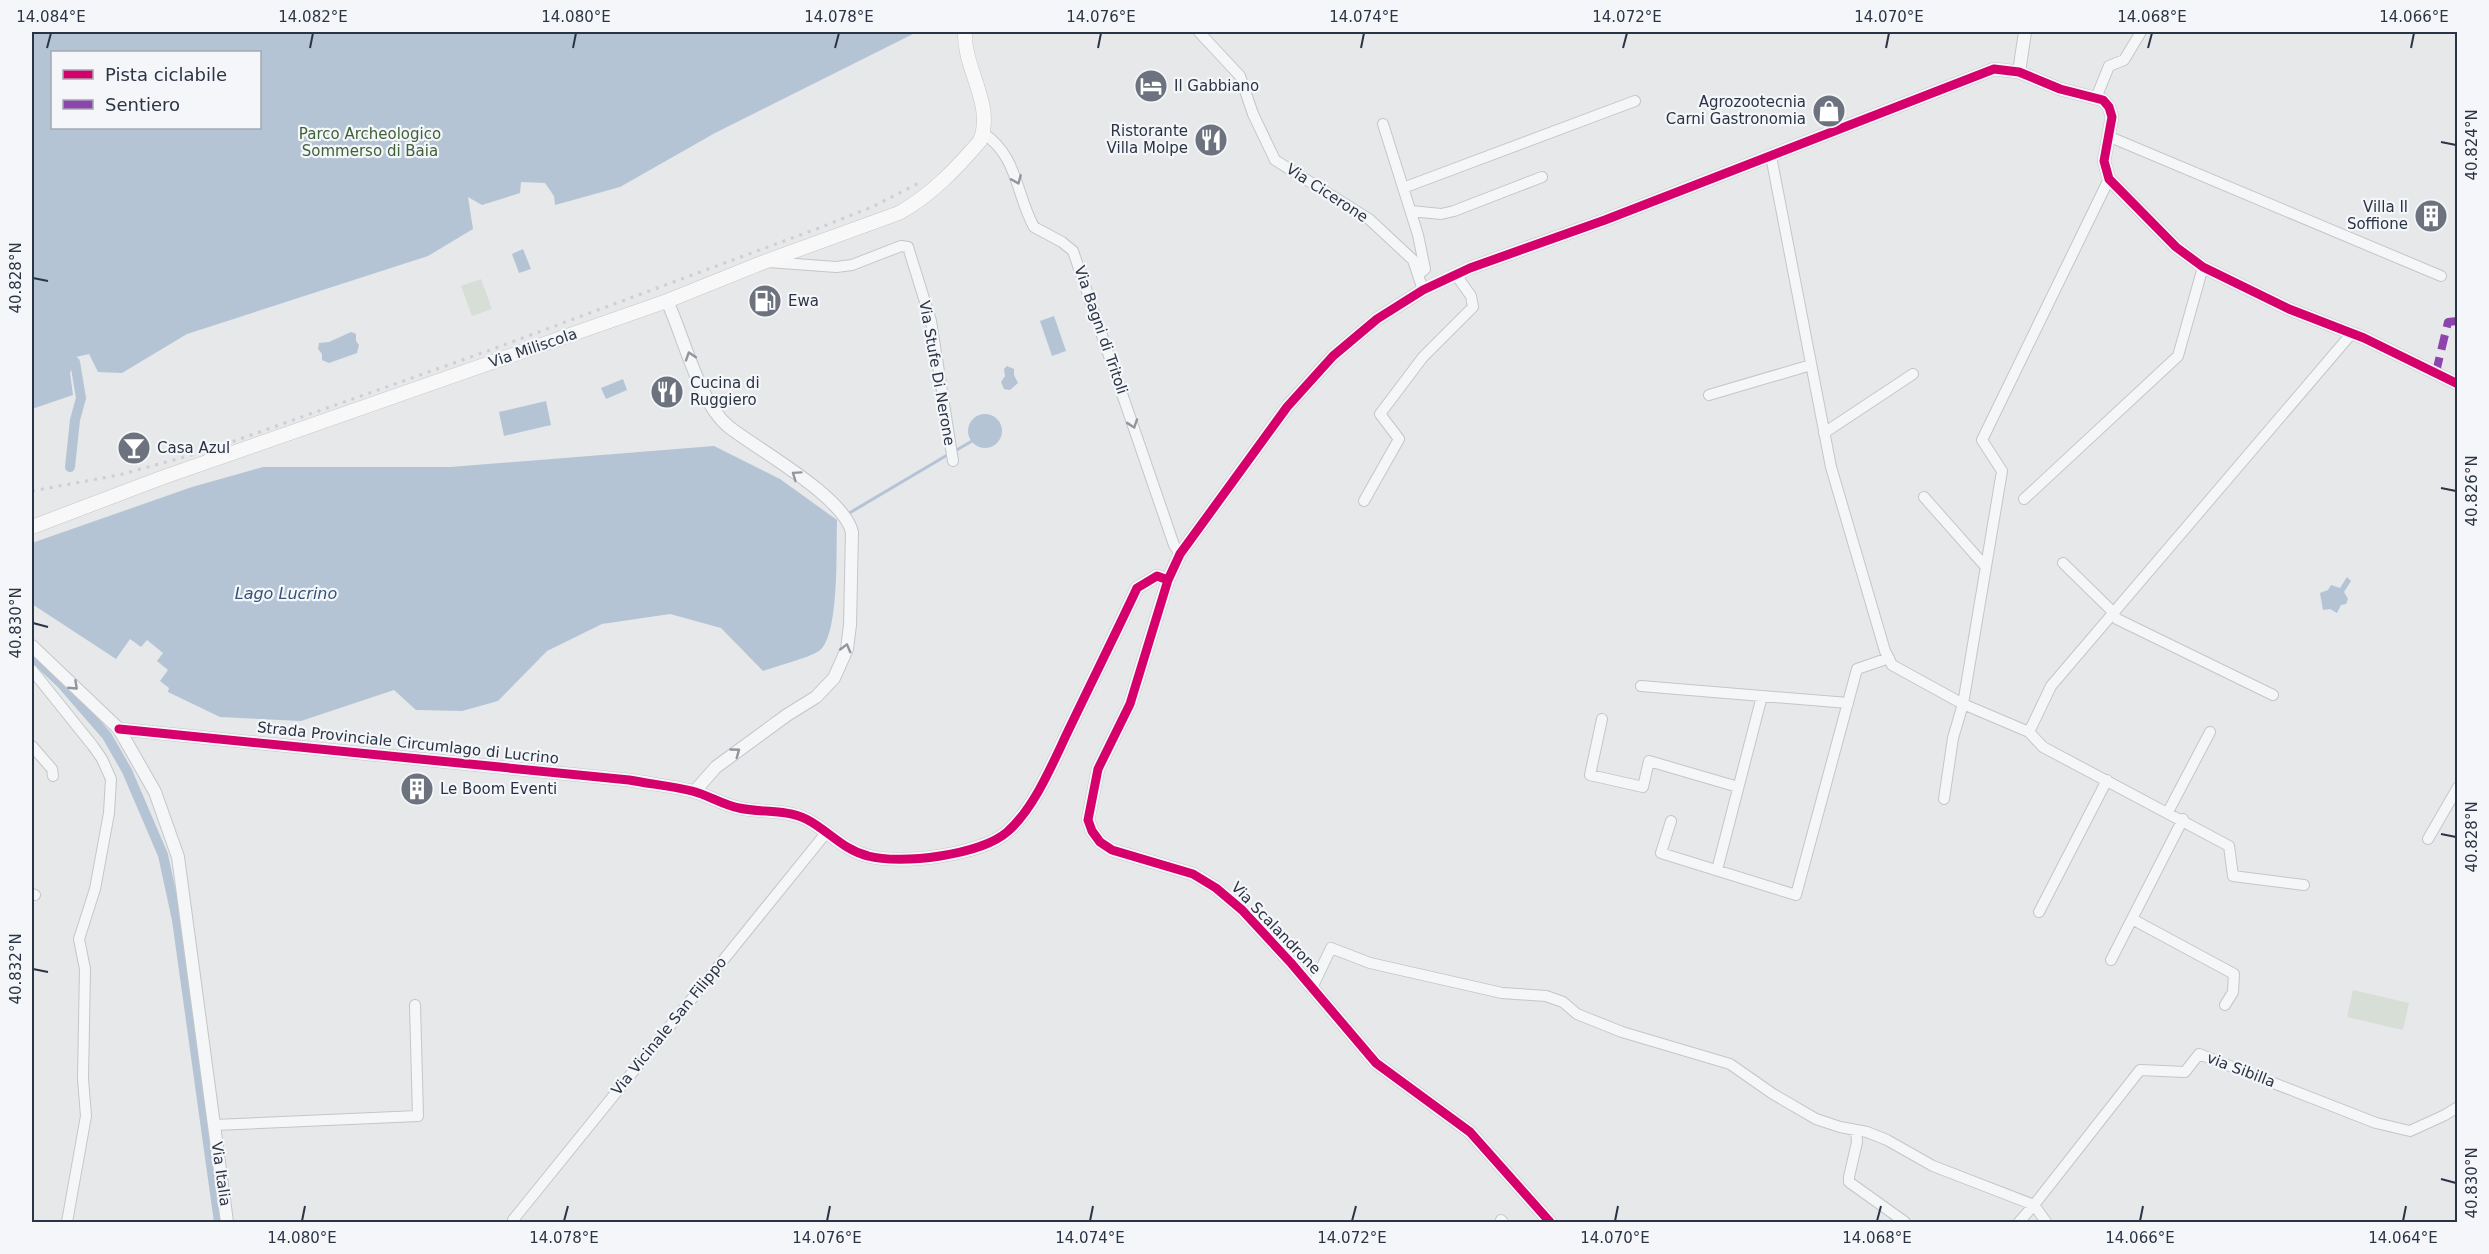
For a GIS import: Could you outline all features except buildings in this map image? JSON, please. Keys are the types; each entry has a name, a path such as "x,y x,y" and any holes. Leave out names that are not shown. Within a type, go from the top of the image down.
{"main road":[{"path":"965,32 966,57 984,110 983,133"},
{"name":"Via Miliscola","path":"32,527 161,478 667,301 764,262 899,213 918,202 960,164 980,141 983,133"}],"street":[{"name":"Via Cicerone","path":"1199,32 1240,76 1253,114 1275,160 1369,219 1413,260 1423,290"},
{"path":"2025,32 2019,72 2060,89 2103,100 2109,107 2112,117 2104,161 2109,179 2176,247 2203,267 2289,309 2352,333 2457,384"},
{"path":"2096,98 2109,66 2124,60 2141,32"},
{"name":"Via Scalandrone","path":"1550,1222 1470,1132 1376,1063 1242,910 1216,888 1193,874 1112,850 1100,842 1092,831 1088,820 1098,769 1130,704 1168,580 1180,554 1287,406 1333,356 1377,319 1423,290 1456,275 1994,69 2019,72"},
{"path":"1403,188 1635,101"},
{"path":"1383,124 1411,212 1425,269 1418,275"},
{"name":"Via Bagni di Tritoli","path":"983,133 994,142 1008,161 1018,180 1034,226 1073,251 1174,545 1180,554"},
{"path":"2110,138 2441,276"},
{"path":"1771,156 1834,479 1892,665 1963,704 2029,732 2043,747 2229,846 2233,876 2304,885"},
{"path":"1411,212 1441,214 1454,211 1542,177"},
{"path":"1944,799 1953,738 1963,704 2001,471 1982,440 2109,179"},
{"path":"809,245 809,265"},
{"name":"Via Stufe Di Nerone","path":"764,262 836,267 852,265 901,246 908,247 931,321 952,455"},
{"path":"2024,499 2178,356 2203,267"},
{"path":"1364,501 1399,439 1380,414 1423,357 1473,307 1471,296 1456,275"},
{"path":"667,301 710,405 727,425 820,492 850,523 852,532 850,625 847,649 834,678 816,696 716,767 694,792"},
{"path":"2029,732 2051,686 2352,333"},
{"path":"1709,395 1811,365"},
{"path":"1824,433 1913,374"},
{"path":"1924,496 1985,566"},
{"path":"2063,563 2113,612 2117,619 2273,695"},
{"name":"Strada Provinciale Circumlago di Lucrino","path":"119,729 630,780 694,792 739,808 788,814 805,819 826,832 838,843 865,856 902,860 972,849 992,843 1007,832 1019,819 1052,765 1137,588 1156,576 1168,580"},
{"name":"Via Italia","path":"32,646 119,729 155,792 178,857 227,1222"},
{"path":"1671,821 1661,853 1796,895 1857,669 1889,658"},
{"path":"32,670 93,746 111,779 109,813 95,889 79,939 85,969 82,1079 86,1116 67,1222"},
{"path":"1641,686 1848,703"},
{"path":"1717,870 1762,696"},
{"path":"1602,719 1590,775 1643,787 1649,761 1738,787"},
{"path":"2168,812 2210,732"},
{"path":"32,746 52,769 53,776"},
{"path":"2039,912 2107,780"},
{"path":"2428,839 2453,809 2457,787"},
{"path":"2111,960 2182,819"},
{"name":"Via Vicinale San Filippo","path":"513,1220 826,832"},
{"path":"2132,918 2234,974 2233,992 2225,1005"},
{"path":"1312,988 1331,948 1371,963 1484,989 1517,995 1546,996 1563,1002 1577,1014 1622,1032 1730,1064 1773,1094 1816,1119 1887,1140 1933,1166 2034,1204 2046,1222"},
{"path":"214,1125 418,1116 415,1005"},
{"name":"via Sibilla","path":"2034,1204 2140,1070 2185,1072 2199,1054 2376,1123 2410,1131 2457,1107"},
{"path":"1856,1130 1857,1142 1849,1182 1905,1222"},
{"path":"2019,1222 2034,1204"}],"shaded area":[{"path":"481,279 492,309 472,316 461,286"},
{"path":"2353,990 2409,1003 2403,1030 2347,1017"}],"water":[{"name":"Parco Archeologico Sommerso di Baia","path":"32,32 917,32 715,133 620,187 555,205 554,196 545,183 521,182 520,193 482,205 468,197 473,229 428,256 187,334 122,373 98,372 89,354 76,357 70,373 73,395 32,409"},
{"path":"523,249 531,269 519,273 512,254"},
{"path":"1054,316 1066,351 1052,356 1040,321"},
{"path":"351,332 356,334 356,341 359,345 357,353 329,363 322,360 322,354 318,349 319,343 329,342"},
{"path":"1007,366 1014,369 1018,383 1010,390 1004,389 1001,382"},
{"path":"623,379 627,390 606,399 601,388"},
{"path":"546,401 551,425 504,436 499,412"},
{"path":"985,414 997,419 1002,431 997,443 985,448 973,443 968,431 973,419"},
{"name":"Lago Lucrino","path":"714,446 780,479 837,520 836,590 831,628 826,642 814,654 763,671 721,628 670,614 602,624 547,651 498,701 462,711 416,710 394,690 301,721 220,717 168,692 169,688 160,681 168,670 157,661 163,653 147,640 141,647 130,639 116,659 32,604 32,543 192,487 263,467 450,467"},
{"path":"2347,577 2351,581 2344,592 2348,599 2346,604 2341,605 2337,613 2330,609 2323,610 2320,593 2328,590 2331,585 2340,588"}],"waterway":[{"path":"70,467 75,420 81,398 75,362"},
{"path":"955,451 972,441"},
{"path":"846,515 949,454"},
{"path":"32,656 61,683 107,736 127,771 163,855 177,920 219,1222"}],"railway":[{"path":"32,491 119,475 206,451 482,353 819,228 874,206 921,182"}],"marked path":[{"path":"2436,372 2448,322 2458,321"}],"cycle path":[{"path":"1550,1222 1470,1132 1376,1063 1291,963 1242,910 1216,888 1193,874 1112,850 1100,842 1088,820 1098,769 1130,704 1168,580 1180,554 1287,407 1333,356 1377,319 1423,290 1470,268 1605,220 1994,69 2019,72 2060,89 2103,100 2109,107 2112,117 2104,161 2109,179 2176,247 2203,267 2289,309 2364,338 2458,384"},
{"path":"119,729 629,780 692,791 739,808 782,812 798,816 814,824 843,845 868,856 900,859 940,856 979,847 995,840 1017,822 1043,783 1137,588 1157,576 1168,580"}],"place":[{"name":"Il Gabbiano","path":"1151,86"},
{"name":"Agrozootecnia Carni Gastronomia","path":"1829,111"},
{"name":"Ristorante Villa Molpe","path":"1211,140"},
{"name":"Villa Il Soffione","path":"2431,216"},
{"name":"Ewa","path":"765,301"},
{"name":"Cucina di Ruggiero","path":"667,392"},
{"name":"Casa Azul","path":"134,448"},
{"name":"Le Boom Eventi","path":"417,789"}]}
